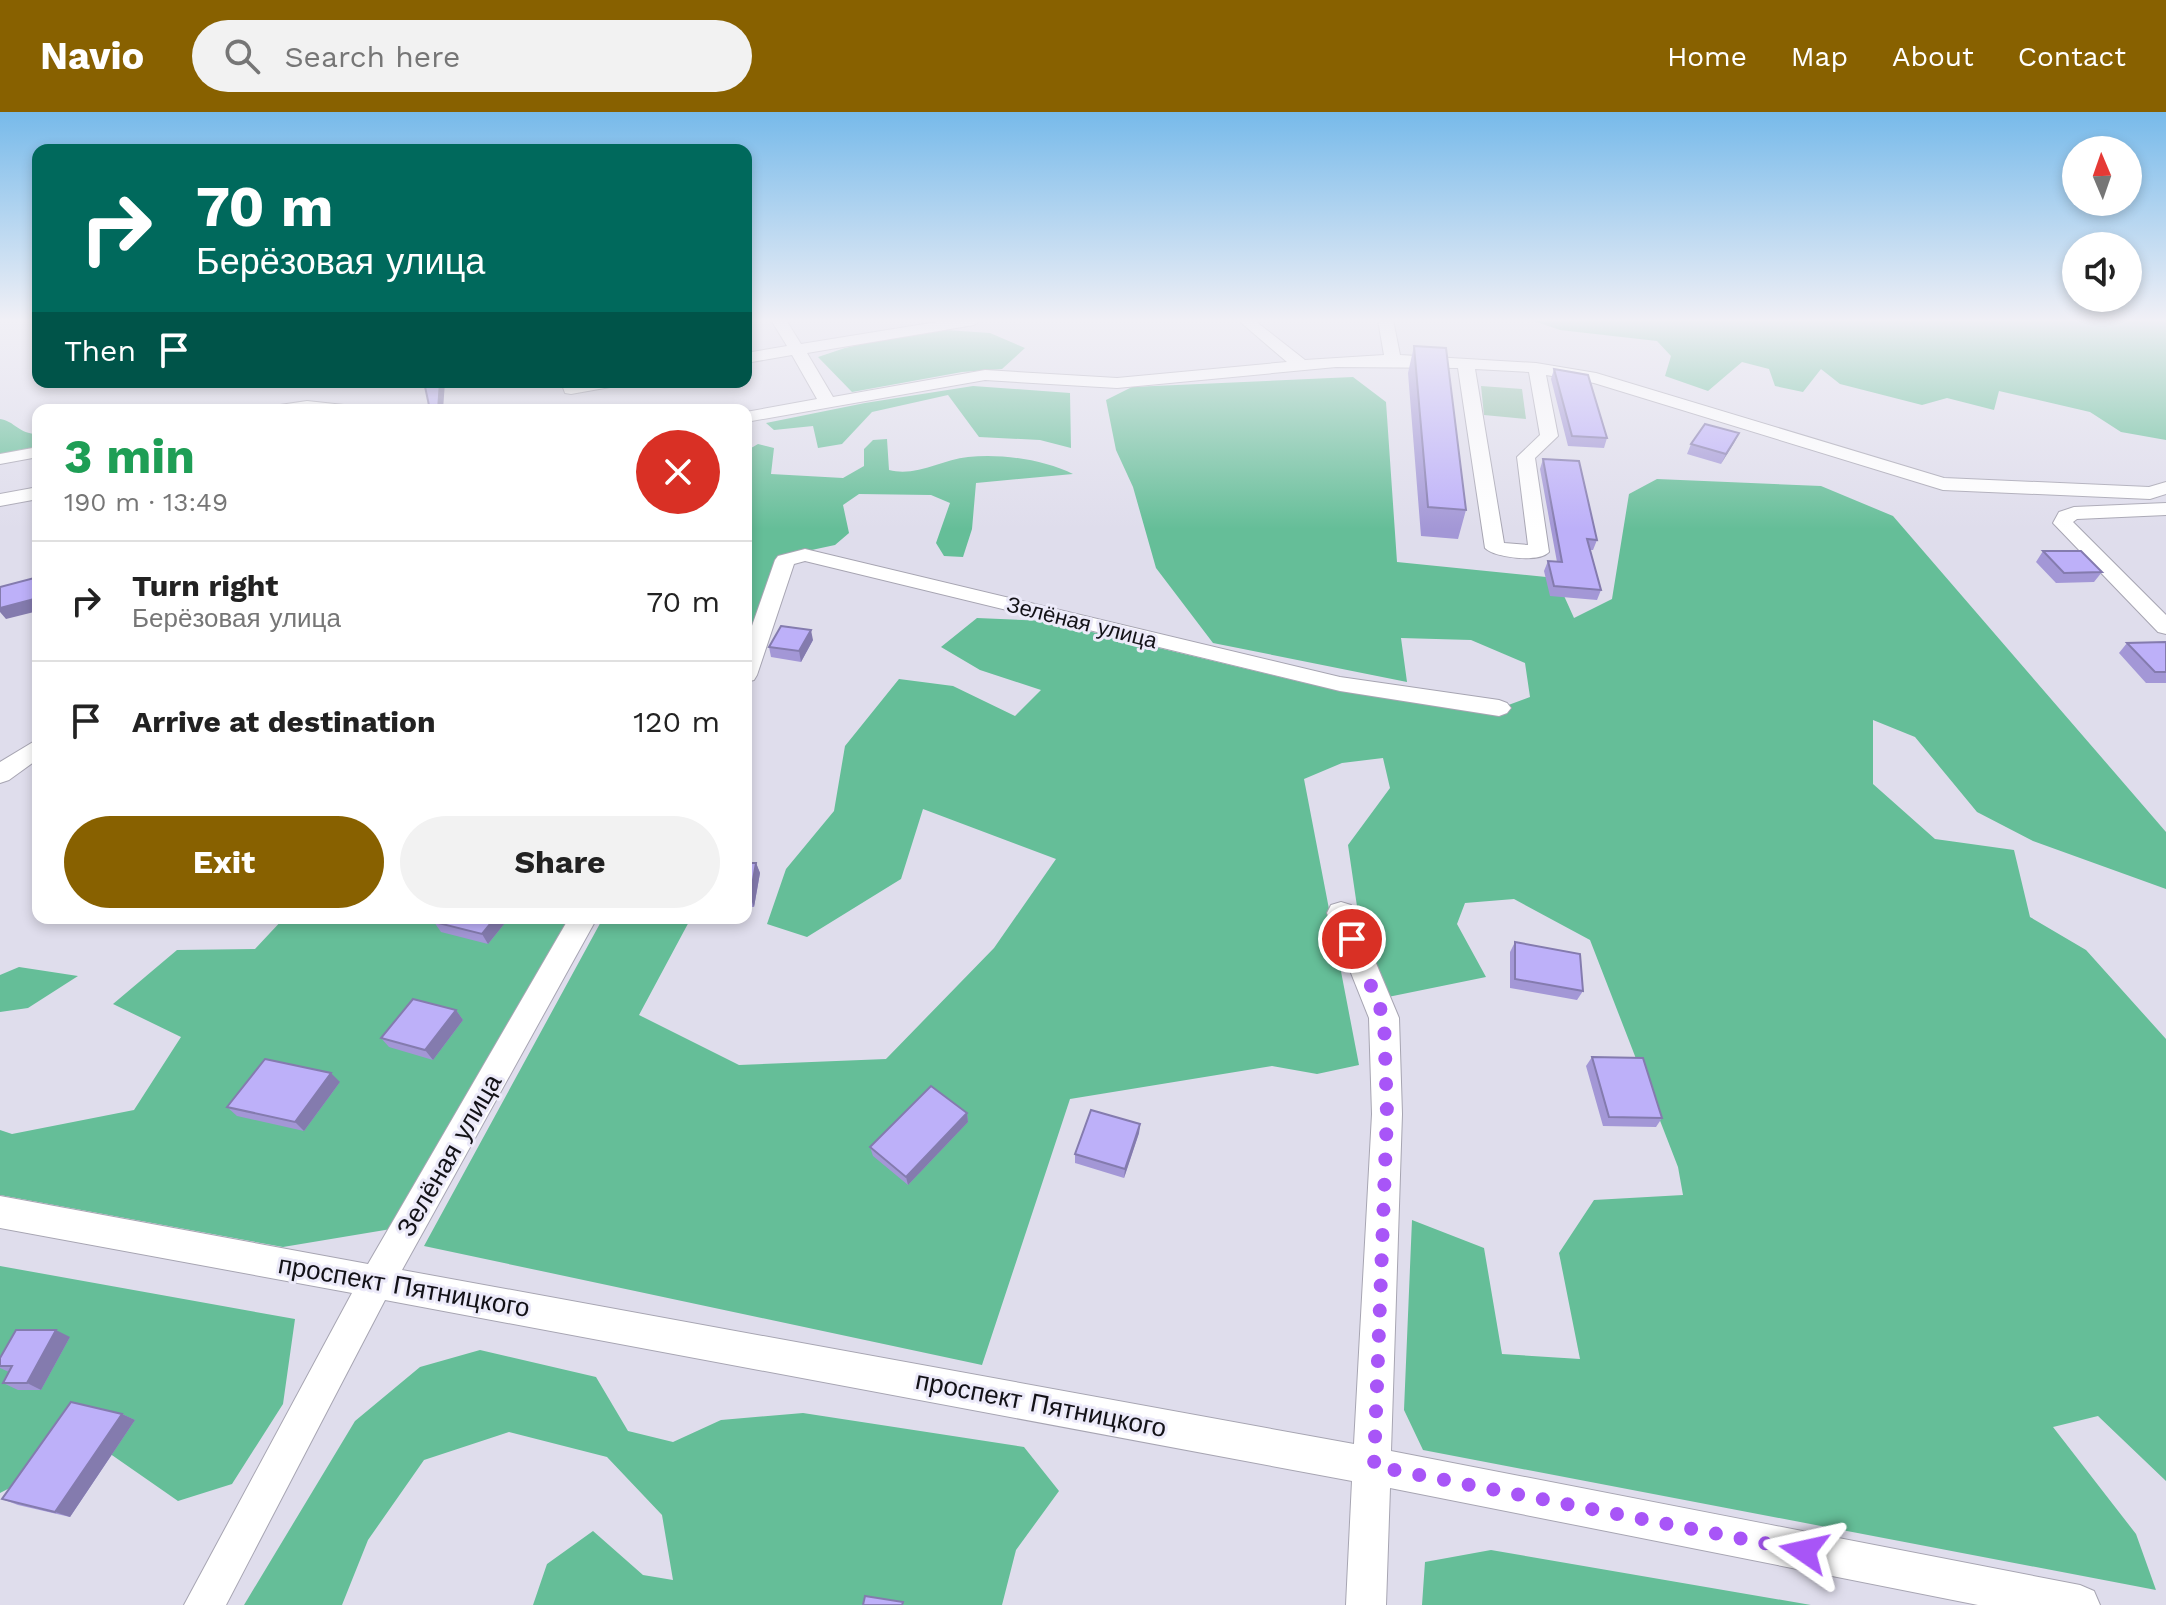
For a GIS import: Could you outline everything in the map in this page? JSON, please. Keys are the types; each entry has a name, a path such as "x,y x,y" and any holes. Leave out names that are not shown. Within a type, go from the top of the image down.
{"street":[{"path":"821,390 827,401"},
{"path":"752,416 896,390"},
{"path":"1470,390 1495,548 1539,552 1526,457 1549,436 1540,390"},
{"path":"1634,390 1943,484 2150,493 2166,488"},
{"path":"0,459 32,453"},
{"path":"0,500 32,494"},
{"path":"2166,509 2074,513 2066,516 2063,523 2156,605 2166,627"},
{"name":"Зелёная улица","path":"752,657 785,560 805,555 1340,684 1499,708"},
{"path":"0,774 32,751"},
{"path":"1341,913 1384,1018 1387,1114 1366,1605"},
{"name":"Зелёная улица","path":"204,1605 377,1281 580,924"},
{"name":"проспект Пятницкого","path":"0,1212 1374,1466 2080,1605"}],"green space":[{"path":"950,390 1070,393 1071,448 1040,440 979,437 948,395 872,412 842,444 818,448 813,426 774,430 766,423"},
{"path":"1127,390 1370,390 1386,402 1397,562 1556,578 1574,618 1612,599 1629,494 1657,479 1821,486 1893,516 2166,832 2166,889 2033,841 1977,812 1915,737 1873,720 1873,784 1935,839 2014,850 2030,917 2086,950 2166,1039 2166,1481 2098,1416 2053,1427 2136,1534 2156,1590 1423,1450 1404,1410 1412,1220 1484,1248 1502,1354 1580,1359 1559,1253 1594,1200 1683,1195 1678,1167 1590,940 1514,899 1465,903 1457,924 1486,977 1388,997 1359,920 1348,845 1390,788 1383,758 1342,763 1304,779 1359,1065 1317,1074 1272,1066 1070,1099 982,1365 424,1246 600,924 688,924 639,1015 739,1065 886,1059 994,948 1056,859 923,809 901,879 807,937 767,924 786,869 834,811 845,746 899,679 953,686 1015,716 1041,690 980,670 941,647 977,618 1046,621 1305,683 1484,714 1530,697 1525,663 1471,640 1401,638 1407,682 1213,643 1156,568 1133,487 1116,450 1106,400"},
{"path":"1481,390 1522,390 1526,419 1484,415"},
{"path":"1862,390 2166,390 2166,440 2121,432 2090,412 1999,391 1994,410 1947,398 1922,405"},
{"path":"0,419 32,433 32,450 0,456"},
{"path":"887,439 889,470 899,472 958,459 994,456 1036,461 1073,474 976,483 972,529 963,557 944,556 936,543 950,503 931,495 859,494 843,505 849,533 835,545 779,557 752,625 752,448 758,444 774,448 771,474 843,478 864,466 864,449 873,440"},
{"path":"278,924 566,924 391,1229 283,1247 0,1195 0,1130 12,1134 134,1110 181,1037 113,1004 177,950 255,949"},
{"path":"19,967 78,976 28,1008 0,1012 0,975"},
{"path":"0,1266 295,1319 283,1404 232,1484 178,1501 96,1444 0,1493"},
{"path":"480,1350 596,1377 628,1431 673,1442 721,1420 803,1413 1024,1447 1059,1491 1016,1550 1002,1605 533,1605 547,1564 593,1531 643,1575 673,1580 662,1515 607,1457 509,1432 424,1460 368,1540 342,1605 244,1605 355,1421 420,1367"},
{"path":"1491,1550 1811,1605 1422,1605 1425,1562"}],"building":[{"path":"426,390 439,390 438,404 429,404"},
{"path":"1418,390 1451,390 1466,510 1428,507"},
{"path":"1560,390 1592,390 1607,438 1572,436"},
{"path":"1705,424 1739,433 1726,454 1691,444"},
{"path":"1543,459 1579,461 1597,540 1587,539 1601,590 1554,586 1548,561 1562,562"},
{"path":"2043,551 2081,551 2102,572 2064,573"},
{"path":"32,579 32,600 0,608 0,587"},
{"path":"781,626 811,630 799,651 769,647"},
{"path":"2166,642 2166,672 2155,672 2127,643"},
{"path":"752,863 756,863 752,886"},
{"path":"442,924 490,924 482,934"},
{"path":"1515,942 1580,954 1583,991 1515,979"},
{"path":"413,999 456,1010 425,1050 381,1038"},
{"path":"1592,1057 1643,1058 1662,1118 1609,1117"},
{"path":"265,1059 331,1073 295,1122 227,1107"},
{"path":"931,1086 967,1113 906,1177 870,1147"},
{"path":"1091,1110 1140,1124 1125,1169 1075,1154"},
{"path":"16,1330 56,1330 27,1383 3,1383 12,1366 0,1366 0,1358"},
{"path":"71,1402 122,1414 55,1512 2,1499"},
{"path":"865,1596 903,1602 902,1605 863,1605"}],"route":[{"path":"1352,939 1384,1018 1387,1114 1374,1466 1804,1551"}]}
